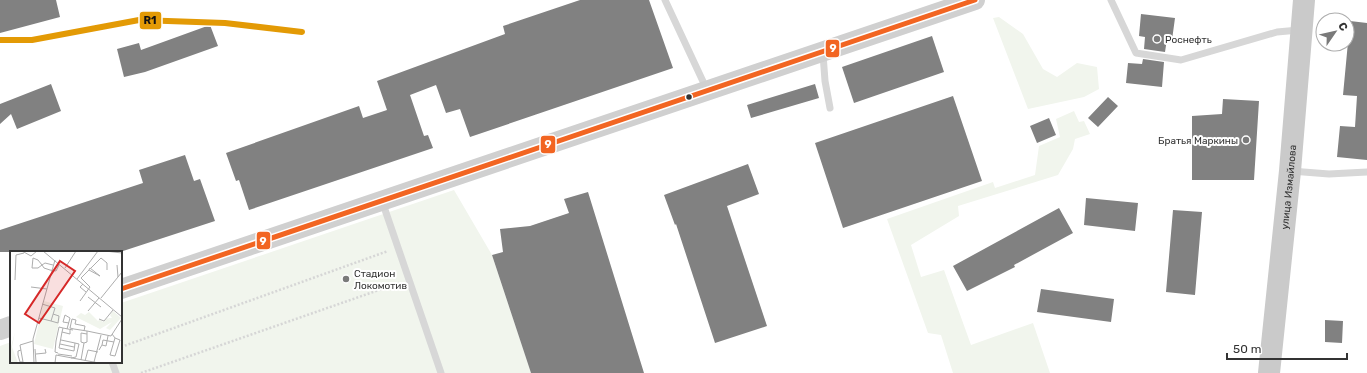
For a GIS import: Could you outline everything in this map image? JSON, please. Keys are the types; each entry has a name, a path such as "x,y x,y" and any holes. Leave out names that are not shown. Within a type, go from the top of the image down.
{"main road":[{"path":"122,289 823,51 944,7 975,0"},
{"name":"улица Измайлова","path":"1269,373 1290,171 1304,0"},
{"path":"0,330 10,326"}],"lane":[{"path":"665,0 708,90"},
{"path":"1111,0 1136,53 1181,60 1277,32 1302,30"},
{"path":"823,51 825,81 830,108"},
{"path":"1290,171 1328,174 1367,172"},
{"path":"382,200 441,373"},
{"path":"112,363 116,373"}],"path":[{"path":"122,347 398,247"},
{"path":"141,373 409,280"}],"shaded area":[{"path":"999,17 1023,34 1043,69 1057,77 1077,63 1097,67 1099,89 1084,97 1028,109 993,18"},
{"path":"1074,111 1079,122 1084,121 1090,134 1075,139 1073,149 1058,175 958,206 959,216 911,245 921,277 944,270 971,345 1033,323 1050,373 953,373 941,335 928,333 887,219 993,182 995,188 1035,175 1039,146 1060,137 1056,119"},
{"name":"Стадион Локомотив","path":"454,190 492,255 531,373 0,373 0,346 10,342 10,363 122,363 122,303"}],"building":[{"path":"0,0 56,0 60,17 0,33"},
{"path":"580,0 649,0 673,68 470,137 460,109 446,113 436,85 410,95 424,136 428,135 433,148 249,210 239,180 236,181 226,153 359,106 363,118 387,110 377,81 505,34 503,26"},
{"path":"1141,14 1175,18 1172,40 1167,39 1165,52 1144,49 1145,37 1139,36"},
{"path":"1355,22 1367,23 1367,160 1337,157 1340,126 1355,127 1357,96 1343,95 1347,52 1355,52"},
{"path":"210,25 218,46 145,72 124,77 117,49 139,43 141,50"},
{"path":"932,36 944,72 854,103 842,67"},
{"path":"1143,59 1164,62 1162,87 1126,83 1128,63 1142,64"},
{"path":"51,84 61,111 17,129 11,114 0,124 0,104"},
{"path":"815,84 819,98 751,118 747,105"},
{"path":"953,96 982,181 843,228 815,143"},
{"path":"1108,97 1118,106 1098,127 1088,118"},
{"path":"1223,99 1259,101 1254,180 1192,180 1192,116 1222,114"},
{"path":"1049,118 1056,135 1037,143 1030,126"},
{"path":"185,155 194,181 200,179 215,221 122,251 0,252 0,230 143,183 139,170"},
{"path":"748,164 759,194 727,206 767,326 715,343 676,224 675,225 664,195"},
{"path":"588,192 644,373 531,373 492,255 503,252 500,229 530,226 569,213 564,199"},
{"path":"1086,198 1138,203 1135,231 1084,225"},
{"path":"1059,208 1073,233 1014,265 1015,267 967,291 953,266"},
{"path":"1173,210 1202,212 1195,295 1166,292"},
{"path":"1041,289 1114,299 1111,322 1037,312"},
{"path":"1325,320 1343,321 1342,343 1325,342"}],"transit line":[{"name":"9","path":"122,289 975,0"},
{"name":"R1","path":"0,40 32,40 139,20 225,23 302,32"}],"place":[{"name":"Роснефть","path":"1157,39"},
{"name":"Братья Маркины","path":"1246,140"},
{"name":"Стадион Локомотив","path":"346,279"}]}
